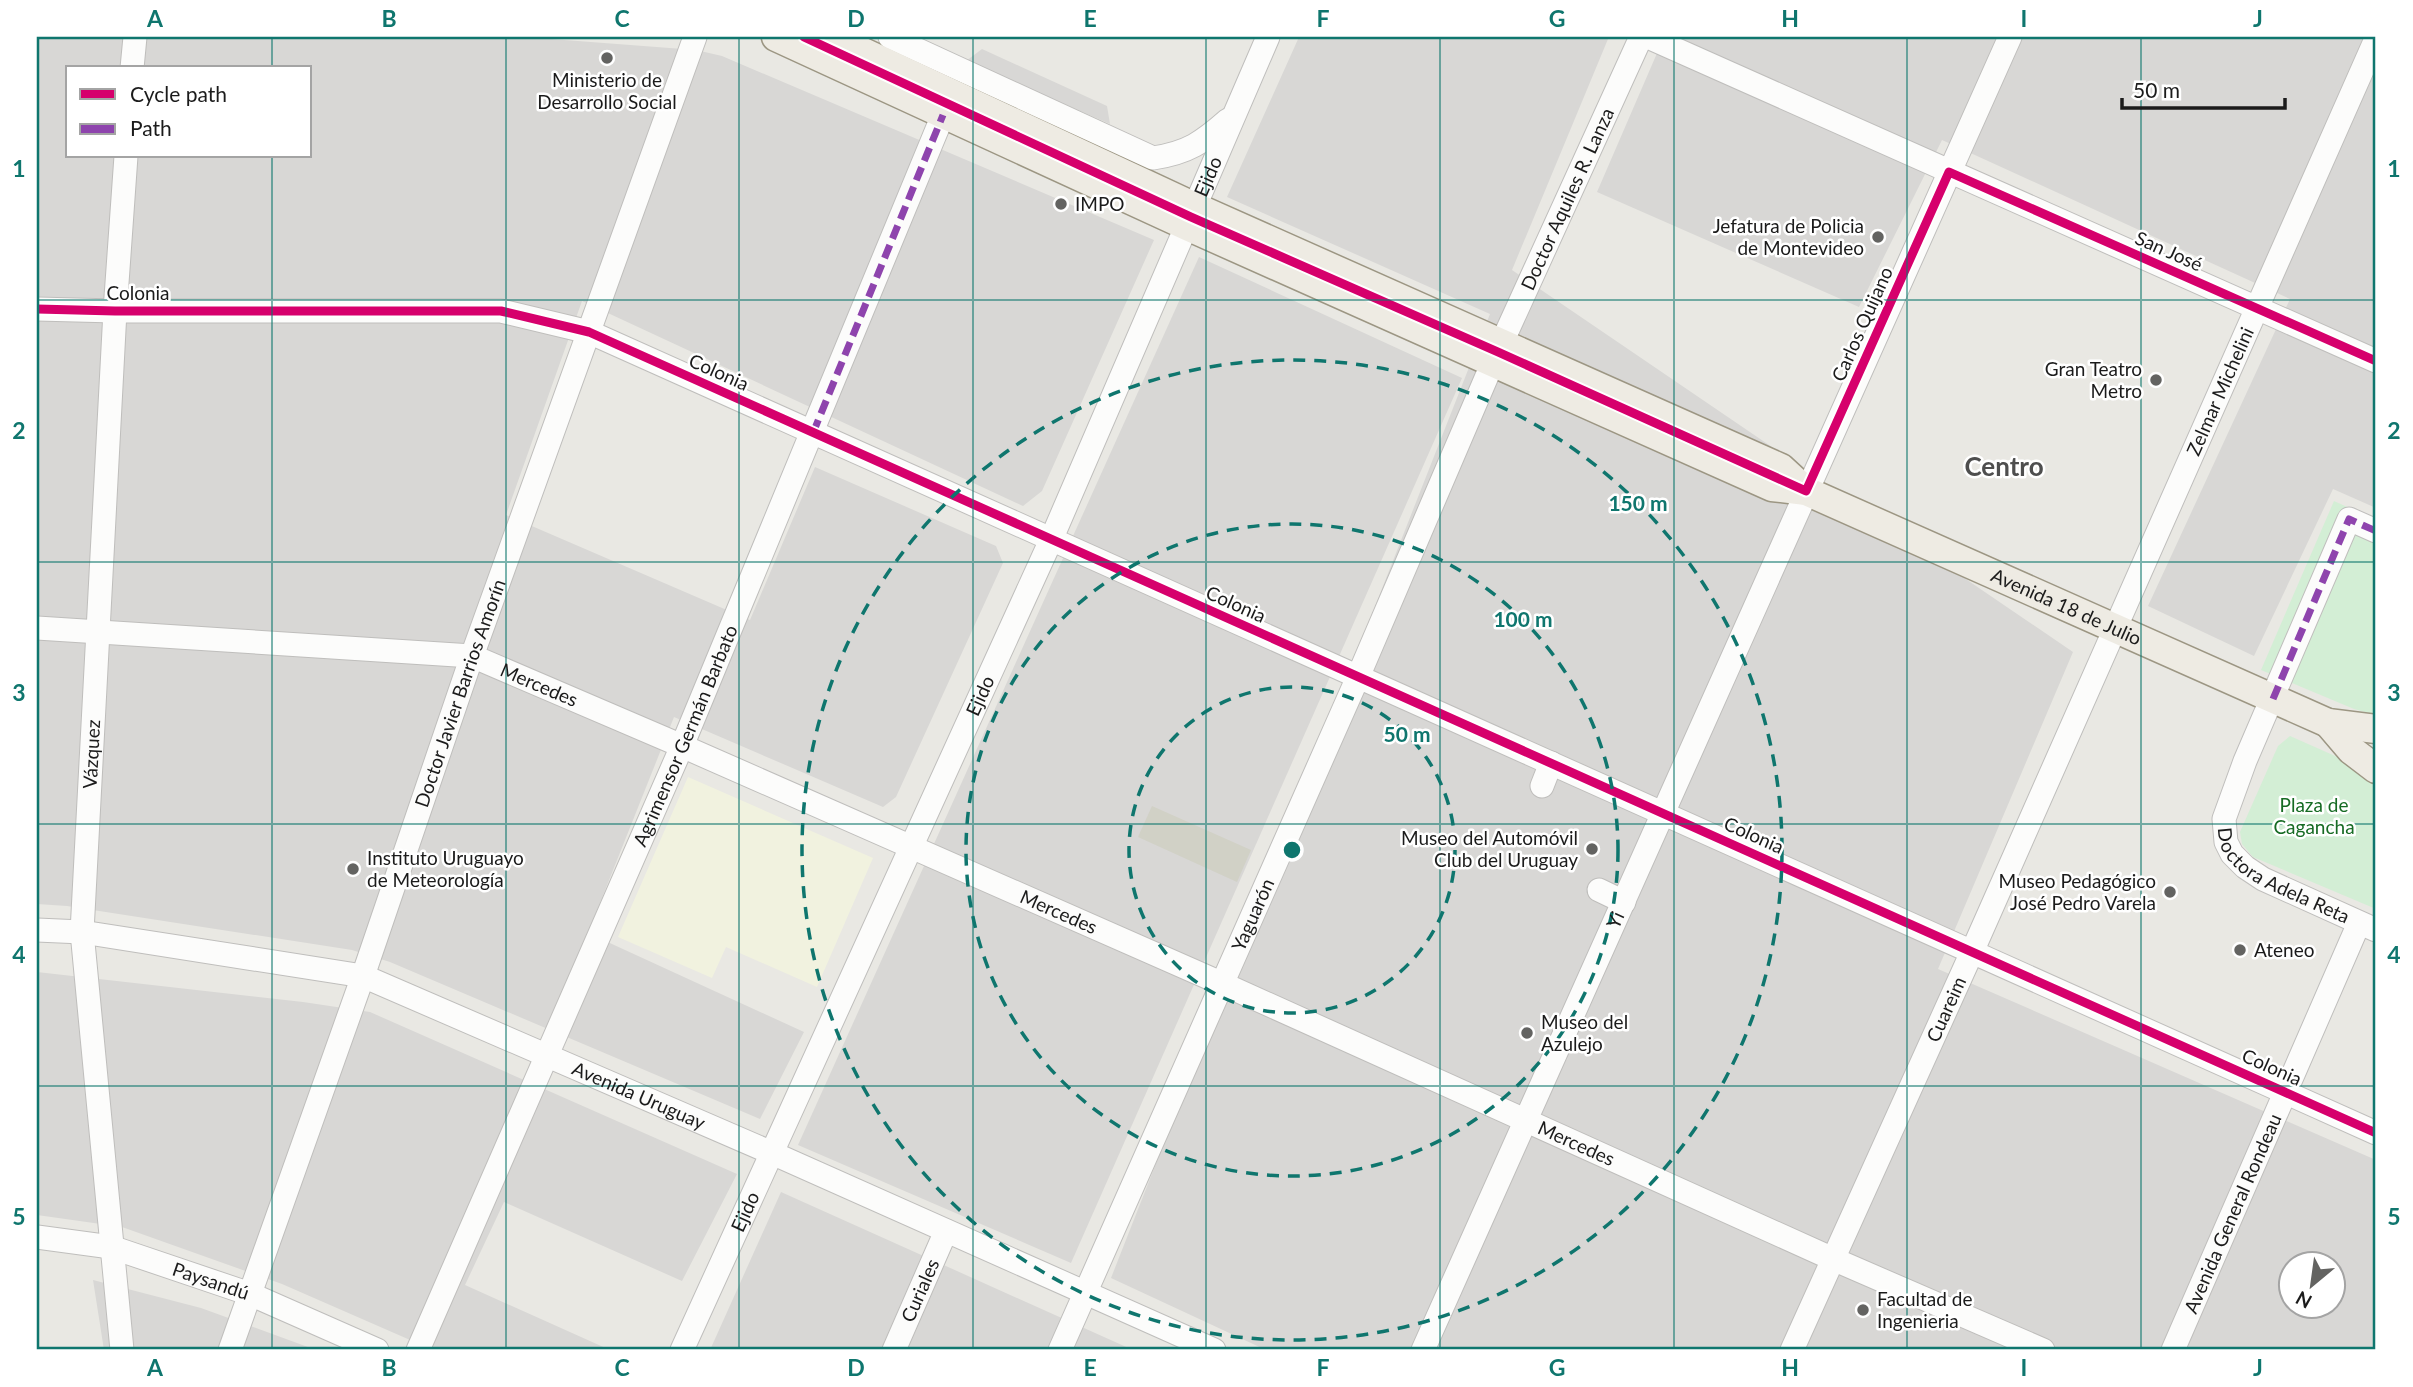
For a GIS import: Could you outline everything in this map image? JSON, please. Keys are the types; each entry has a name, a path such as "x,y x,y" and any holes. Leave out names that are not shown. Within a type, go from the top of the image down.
{"main road":[{"name":"Avenida 18 de Julio","path":"776,37 943,115 1191,217 1498,352 1772,487 1807,491 2328,723 2376,729"},
{"name":"Avenida 18 de Julio","path":"831,37 1090,158 1191,217"},
{"name":"Avenida 18 de Julio","path":"2328,723 2351,750 2376,769"}],"street":[{"path":"132,66 135,37"},
{"name":"Doctor Javier Barrios Amorín","path":"230,1350 363,976 472,656 695,37"},
{"name":"Avenida 18 de Julio","path":"890,37 1153,158"},
{"name":"Ejido","path":"682,1350 1051,540 1268,37"},
{"name":"Doctor Aquiles R. Lanza","path":"1498,352 1641,37"},
{"name":"San José","path":"1648,37 2376,361"},
{"name":"Carlos Quijano","path":"1807,491 2010,37"},
{"name":"Zelmar Michelini","path":"2115,630 2376,39"},
{"name":"Agrimensor Germán Barbato","path":"418,1350 682,746 943,115"},
{"name":"Avenida 18 de Julio","path":"1059,115 1090,158 1130,161 1193,148 1233,116"},
{"name":"Vázquez","path":"122,1350 82,932 115,311 126,158"},
{"name":"Colonia","path":"37,309 501,311 589,332 2376,1133"},
{"name":"Yaguarón","path":"1060,1350 1358,677 1498,352"},
{"name":"Yi","path":"1423,1350 1807,491"},
{"path":"2273,699 2349,519 2376,531"},
{"name":"Mercedes","path":"37,628 472,656 1223,984 1833,1259 2043,1350"},
{"name":"Cuareim","path":"1792,1350 2115,630"},
{"name":"Doctora Adela Reta","path":"2273,699 2231,796 2224,818 2226,842 2232,855 2263,878 2368,927"},
{"path":"1542,786 1551,763"},
{"path":"1599,890 1625,902"},
{"name":"Avenida General Rondeau","path":"2173,1350 2285,1092 2368,927"},
{"name":"Avenida Uruguay","path":"37,930 82,932 363,976 772,1153 1214,1350"},
{"name":"Curiales","path":"894,1350 946,1231"},
{"name":"Paysandú","path":"37,1237 111,1247 250,1294 377,1350"}],"shaded area":[{"path":"37,37 525,37 696,50 722,56 1154,240 1042,491 1023,506 582,301 506,515 750,620 815,467 996,546 1003,563 896,797 883,807 674,717 588,933 804,1032 760,1119 390,962 352,950 67,906 37,904"},
{"path":"1299,37 1608,39 1512,270 2073,652 1938,969 2376,1160 2376,1350 1266,1350 1111,1278 1490,314 1227,197"},
{"path":"1664,37 2376,37 2376,508 2333,489 2254,656 2148,606 2290,299 1942,140 1859,307 1597,192"},
{"path":"982,49 1107,106 1110,124 966,61"},
{"path":"1199,257 1462,378 1071,1263 798,1145"},
{"path":"688,777 873,858 817,987 726,947 712,978 618,937"},
{"path":"1152,806 1251,850 1237,882 1138,837"},
{"path":"37,972 370,1012 737,1174 682,1281 504,1202 465,1285 610,1350 433,1350 282,1284 122,1227 37,1215"},
{"path":"781,1192 1133,1350 710,1350"},
{"path":"93,1280 201,1308 316,1350 104,1350"}],"green space":[{"path":"2334,501 2376,520 2376,715 2354,709 2261,670"},
{"name":"Plaza de Cagancha","path":"2290,736 2351,763 2376,781 2376,909 2253,857 2242,844 2240,832 2278,746"}],"marked path":[{"path":"813,433 943,115"},
{"path":"2273,699 2349,519 2376,531"}],"cycle path":[{"path":"804,37 1191,217 1806,491 1949,172 2376,361"},
{"path":"37,309 501,311 589,332 2376,1133"}],"place":[{"name":"Ministerio de Desarrollo Social","path":"607,58"},
{"name":"IMPO","path":"1061,204"},
{"name":"Jefatura de Policia de Montevideo","path":"1878,237"},
{"name":"Gran Teatro Metro","path":"2156,380"},
{"name":"Museo del Automóvil Club del Uruguay","path":"1592,849"},
{"name":"Instituto Uruguayo de Meteorología","path":"353,869"},
{"name":"Museo Pedagógico José Pedro Varela","path":"2170,892"},
{"name":"Ateneo","path":"2240,950"},
{"name":"Museo del Azulejo","path":"1527,1033"},
{"name":"Facultad de Ingenieria","path":"1863,1310"}],"district":[{"name":"Centro","path":"2004,467"}]}
